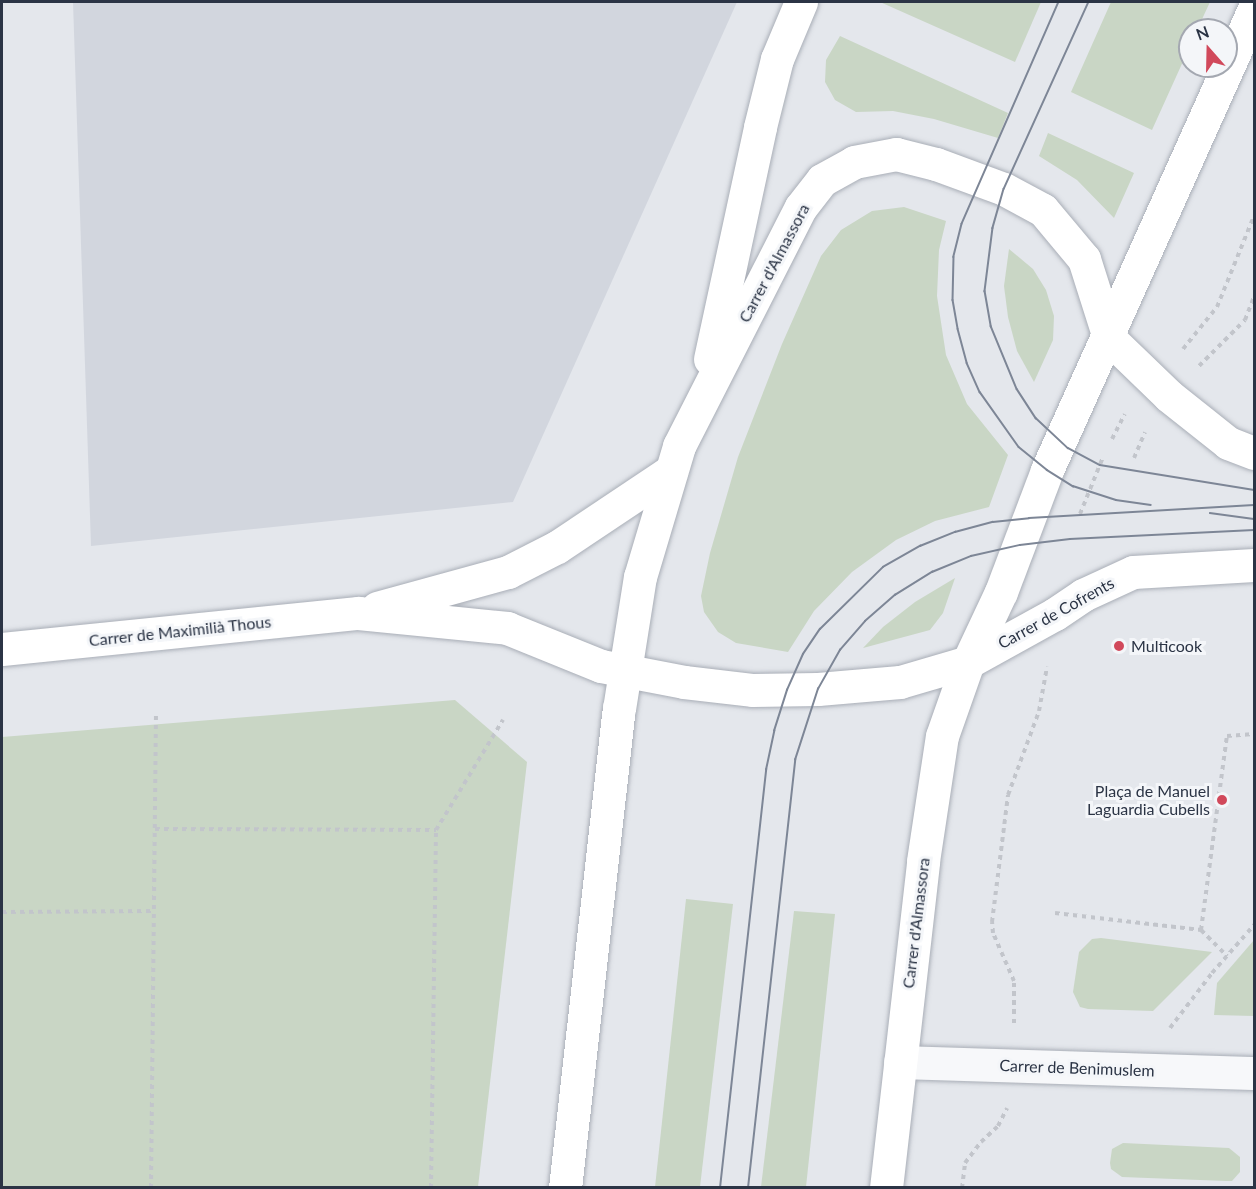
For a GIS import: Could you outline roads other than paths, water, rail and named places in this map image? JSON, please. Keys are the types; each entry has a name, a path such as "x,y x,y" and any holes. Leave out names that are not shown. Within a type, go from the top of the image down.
{"main road":[{"name":"Carrer d'Almassora","path":"701,402 760,127 777,59 801,2"},
{"name":"Carrer d'Almassora","path":"886,1188 922,861 942,736 968,662 1012,564 1047,470 1109,338 1254,9"},
{"name":"Carrer d'Almassora","path":"565,1188 625,669 640,577 679,446 801,207 822,180 854,162 896,154 936,164 1004,189 1043,210 1084,259 1109,338"},
{"path":"1109,338 1169,396 1228,443 1254,453"},
{"name":"Carrer de Maximilià Thous","path":"2,649 358,613 508,572 558,547 671,471"},
{"name":"Carrer de Cofrents","path":"968,662 1055,614 1083,595 1133,572 1254,565"},
{"name":"Carrer de Maximilià Thous","path":"358,613 507,628 574,657 601,666 625,669"},
{"path":"625,669 684,682 752,690 818,689 900,682 968,662"}],"street":[{"name":"Carrer de Benimuslem","path":"900,1062 1254,1073"}],"tram line":[{"path":"1059,2 962,224 954,257 953,300 958,329 967,363 980,392 1019,447 1047,470 1073,486 1116,500 1151,505"},
{"path":"1089,2 1004,189 993,228 985,291 991,326 1017,389 1036,418 1068,448 1100,465 1254,490"},
{"path":"720,1188 766,770 774,731 787,690 803,654 820,629 883,567 920,546 955,532 993,522 1029,518 1254,505"},
{"path":"1210,513 1254,519"},
{"path":"748,1188 795,760 818,689 840,650 865,621 895,595 932,572 971,556 1020,545 1070,539 1254,530"}],"place":[{"name":"Multicook","path":"1119,646"},
{"name":"Plaça de Manuel Laguardia Cubells","path":"1222,800"}]}
